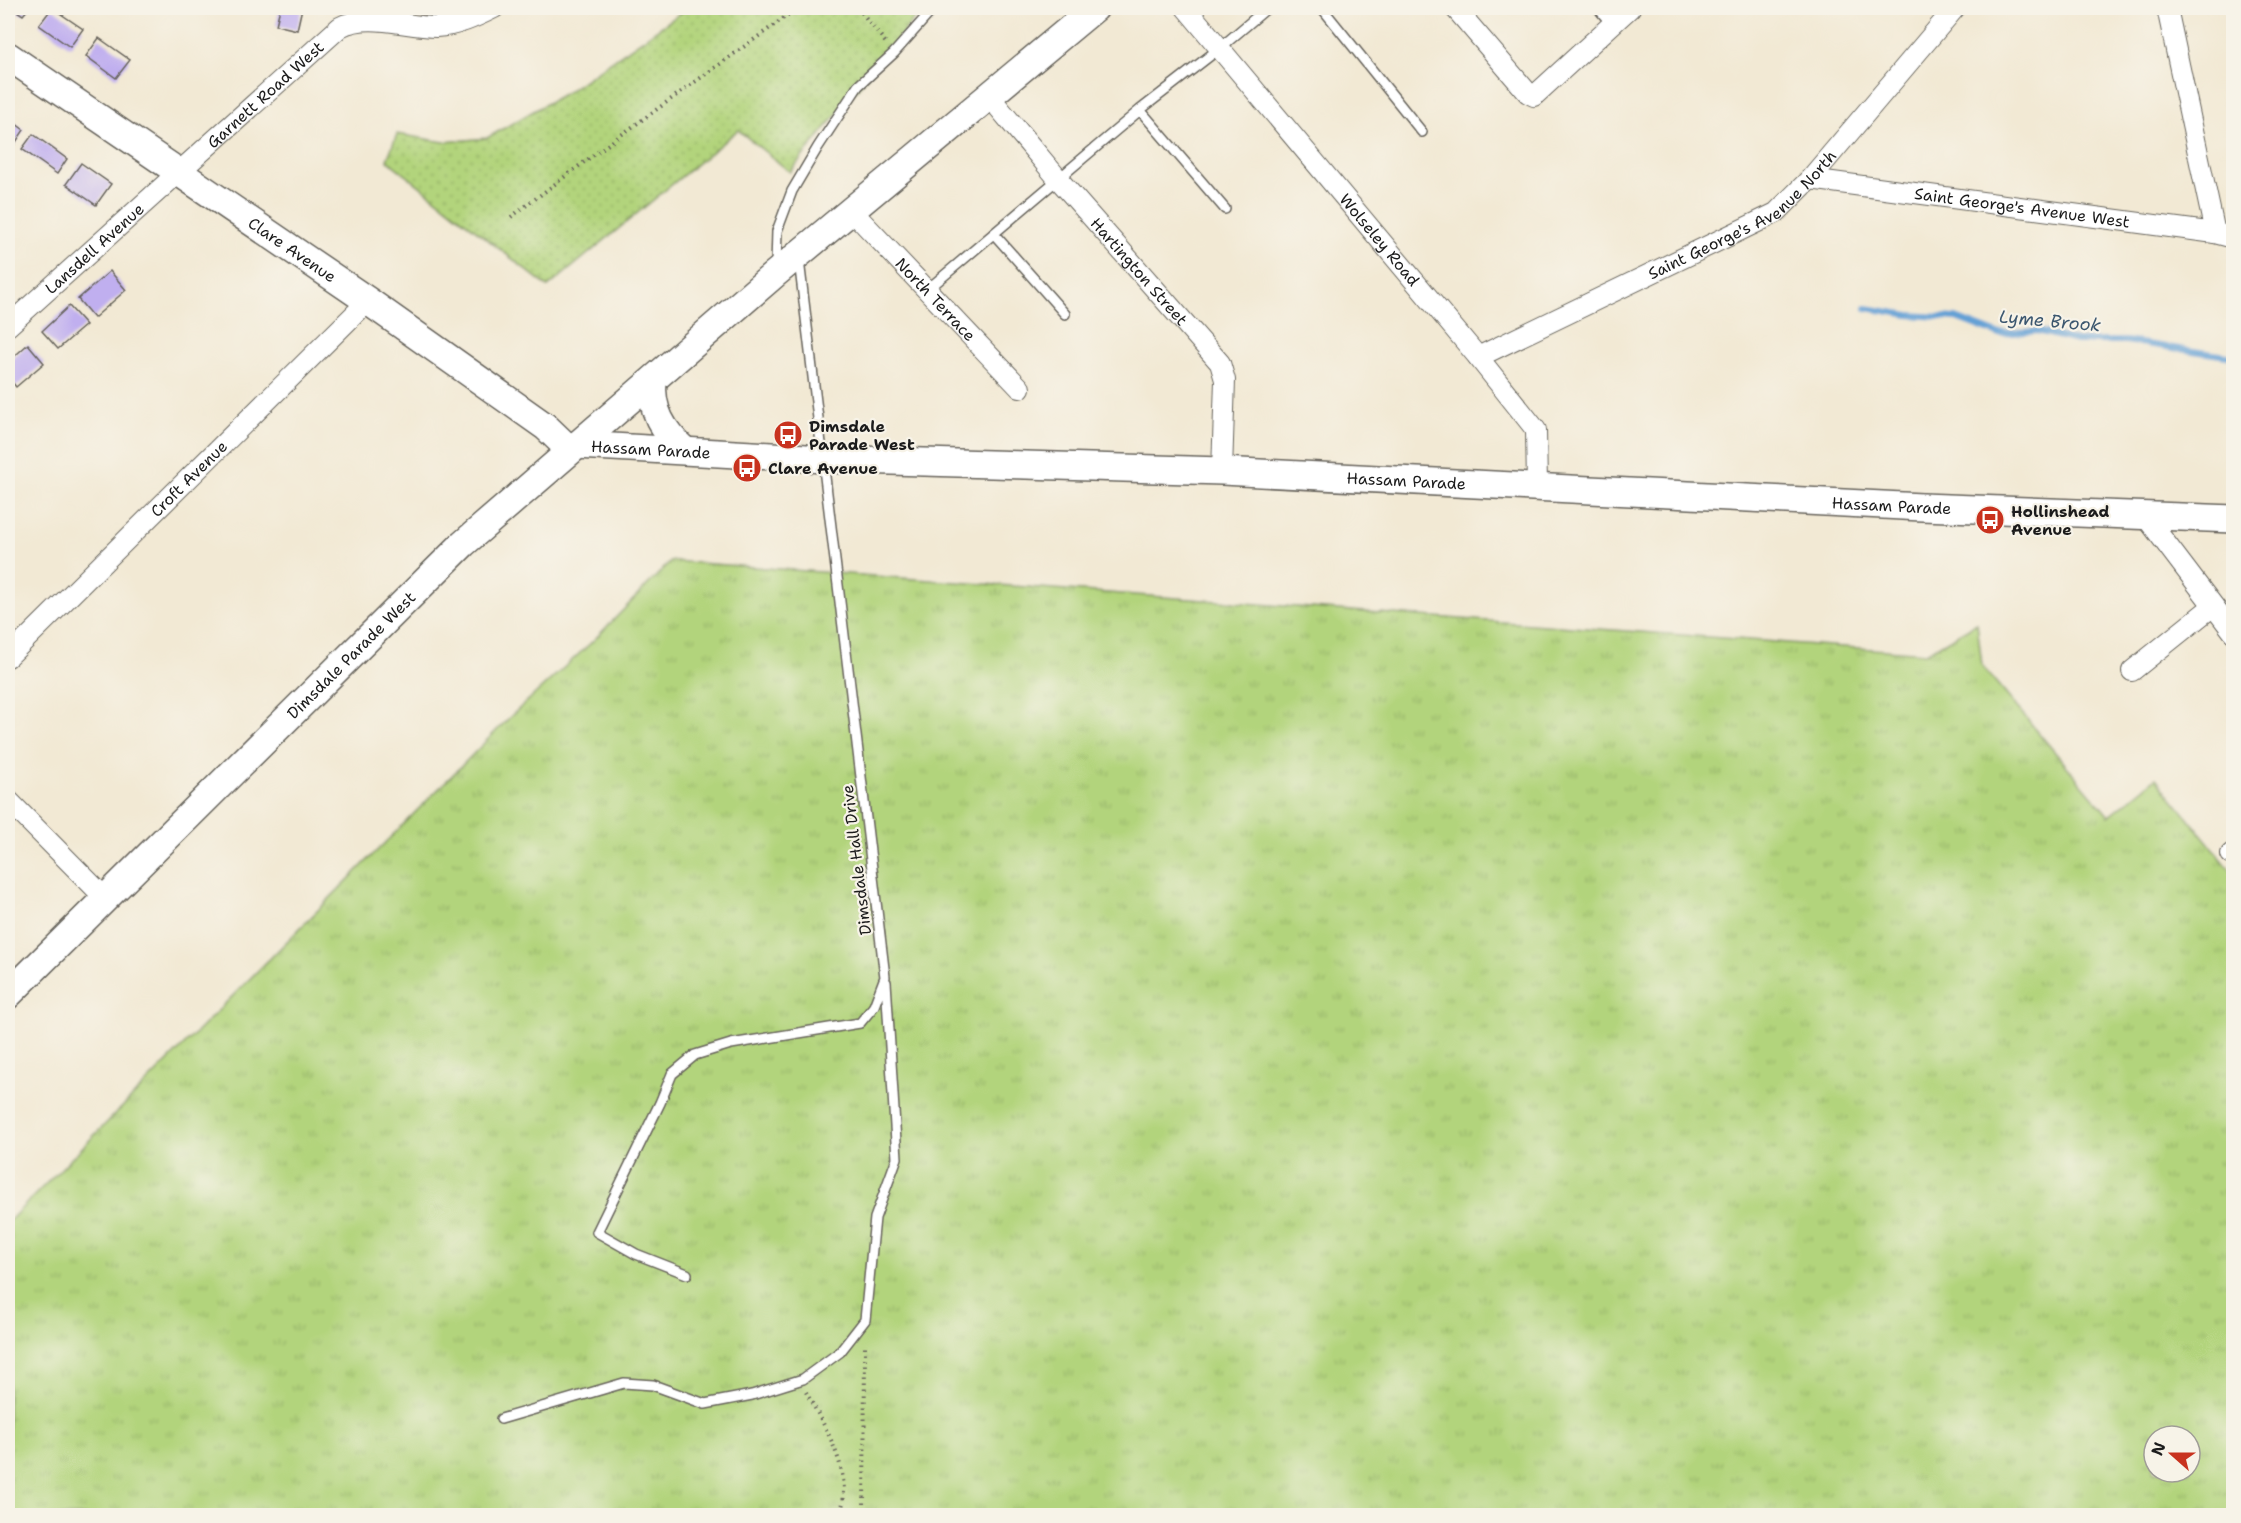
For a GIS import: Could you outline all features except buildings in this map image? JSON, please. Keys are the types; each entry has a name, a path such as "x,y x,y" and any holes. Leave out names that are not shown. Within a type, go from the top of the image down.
{"street":[{"name":"Garnett Road West","path":"180,173 340,27 345,14 364,20 439,27 467,21 494,8"},
{"name":"Dimsdale Parade West","path":"8,995 104,897 463,544 776,273 1095,8"},
{"name":"Wolseley Road","path":"1186,8 1478,357 1536,430 1537,485"},
{"path":"1455,8 1528,93 1534,96 1630,8"},
{"name":"Saint George's Avenue North","path":"1478,357 1776,213 1810,179 1954,8"},
{"path":"2167,8 2224,235"},
{"name":"Clare Avenue","path":"8,56 368,301 574,447"},
{"name":"Hartington Street","path":"989,96 1059,180 1220,363 1225,380 1222,471"},
{"name":"Lansdell Avenue","path":"8,326 180,173"},
{"name":"Saint George's Avenue West","path":"1810,179 2224,235"},
{"name":"North Terrace","path":"852,210 1020,388"},
{"name":"Croft Avenue","path":"8,657 368,301"},
{"path":"653,380 652,401 656,415 673,440 684,450"},
{"name":"Hassam Parade","path":"574,447 684,450 824,459 1222,471 2146,517 2234,519"},
{"path":"2146,517 2234,633"},
{"path":"2132,671 2213,606"},
{"path":"8,800 104,897"}],"lane":[{"path":"776,273 777,231 792,191 858,86 894,53 934,8"},
{"path":"927,290 1140,110 1267,8"},
{"path":"1322,8 1422,132"},
{"path":"1598,8 1612,25"},
{"path":"1140,110 1226,209"},
{"path":"994,234 1065,314"},
{"name":"Dimsdale Hall Drive","path":"687,1274 636,1254 597,1232 672,1074 694,1055 731,1044 860,1023 874,1006 885,977 798,255"},
{"path":"501,1419 624,1383 653,1385 705,1404 752,1395 803,1379 840,1352 865,1320 875,1218 897,1158 885,977"}],"path":[{"path":"511,218 603,148 798,8"},
{"path":"858,8 894,53"},
{"path":"864,1515 865,1320"},
{"path":"806,1391 827,1432 845,1485 843,1505 839,1515"}],"green space":[{"path":"688,8 923,8 790,172 738,130 548,287 387,160 397,134 444,142 487,138 570,90"},
{"path":"671,561 1926,653 1977,623 1982,666 2109,816 2156,778 2233,873 2233,1515 8,1516 8,1222 511,716 593,641"}],"waterway":[{"name":"Lyme Brook","path":"1866,308 1909,315 1956,318 1998,334 2038,331 2077,341 2126,341 2234,357"}],"place":[{"name":"Dimsdale Parade West","path":"788,435"},
{"name":"Clare Avenue","path":"747,468"},
{"name":"Hollinshead Avenue","path":"1990,520"}]}
